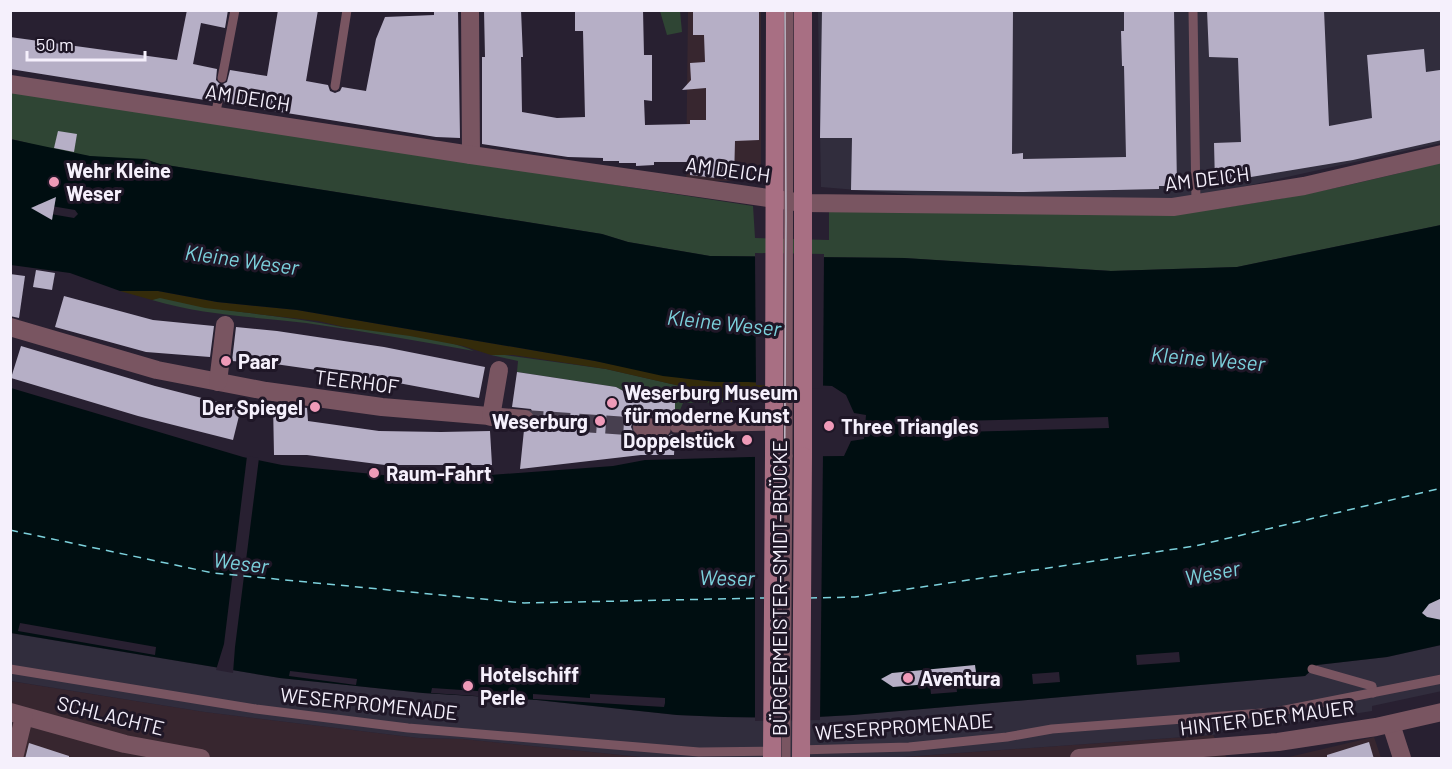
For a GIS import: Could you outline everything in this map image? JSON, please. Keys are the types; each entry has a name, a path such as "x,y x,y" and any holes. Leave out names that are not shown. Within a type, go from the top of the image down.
{"main road":[{"path":"775,10 790,238"},
{"path":"790,238 789,201 803,10"},
{"name":"BÜRGERMEISTER-SMIDT-BRÜCKE","path":"790,238 788,456 801,759"},
{"name":"BÜRGERMEISTER-SMIDT-BRÜCKE","path":"772,759 788,456 774,426 788,388 790,238"}],"street":[{"path":"470,10 471,155"},
{"name":"AM DEICH","path":"10,84 217,108 329,126 471,155 789,201 1173,207 1304,186 1442,154"},
{"path":"218,382 225,326"},
{"name":"TEERHOF","path":"10,327 157,370 266,391 382,407 525,418"},
{"path":"491,417 499,370"},
{"path":"642,427 668,428"},
{"name":"HINTER DER MAUER","path":"1091,758 1281,751 1442,712"},
{"path":"14,759 17,714"},
{"name":"SCHLACHTE","path":"17,714 125,744 201,759"},
{"path":"1391,724 1402,759"}],"lane":[{"path":"222,78 235,10"},
{"path":"335,86 347,10"},
{"path":"789,10 789,201"},
{"path":"1192,10 1196,203"},
{"path":"668,428 774,426"},
{"path":"786,759 788,456"},
{"name":"WESERPROMENADE","path":"10,669 256,709 408,728 699,752 909,747 1007,737 1052,729 1275,712 1442,679"},
{"path":"1312,669 1372,686 1373,693"}],"shaded area":[{"path":"688,11 761,11 761,181 686,181"},
{"path":"818,11 1441,11 1441,143 1173,202 929,196 821,187"},
{"path":"10,633 280,678 423,693 537,700 677,715 724,717 798,718 853,715 1305,676 1317,665 1387,657 1441,645 1442,691 1372,706 1372,711 1281,725 1280,719 1250,723 1213,735 888,758 651,758 463,739 419,738 205,712 11,681"},
{"path":"10,681 205,712 419,738 463,739 651,758 11,758"},
{"path":"1213,735 1227,758 888,758"},
{"path":"1374,737 1381,758 1287,758 1289,757"}],"green space":[{"path":"660,11 680,11 682,32 667,35"},
{"path":"10,92 753,206 755,238 829,240 829,210 1174,214 1309,193 1441,162 1441,225 1237,267 1112,271 904,258 710,256 628,242 602,234 143,160 89,156 50,149 11,139"},
{"path":"160,297 228,310 416,336 447,342 474,351 306,323 209,312 152,300"},
{"path":"498,354 606,369 720,395 728,402 683,403 679,420 675,420 675,401 642,401 616,387 517,372 518,361 491,355"}],"sand":[{"path":"120,291 158,291 217,302 297,310 688,379 823,386 756,387 752,390 752,401 728,402 719,395 606,369 513,355 491,355 463,346 410,336 318,321 205,308 160,298 152,300"}],"water":[{"path":"10,139 90,156 145,159 160,164 602,234 628,242 710,256 904,258 1111,271 1237,267 1441,225 1441,645 1387,657 1317,665 1305,676 798,718 677,715 537,700 423,693 280,678 11,633 11,388 243,457 282,465 383,475 462,477 613,466 645,460 844,456 851,441 864,439 866,415 854,413 846,395 832,386 716,382 663,376 595,361 297,310 217,302 158,291 120,291 70,273 11,265","holes":["39,204 75,210 78,214 74,218 39,212 36,206"]}],"pier":[{"path":"755,253 824,254 823,389 756,385"},
{"path":"1108,417 1109,428 919,433 919,422"},
{"path":"755,454 823,454 820,720 755,721"},
{"path":"247,456 259,458 233,673 216,670 224,644"},
{"path":"20,623 156,647 155,655 18,631"},
{"path":"1179,652 1180,662 1137,665 1136,655"},
{"path":"290,671 357,679 356,685 289,676"},
{"path":"1059,672 1060,682 1033,684 1032,674"},
{"path":"956,683 957,692 931,694 930,685"},
{"path":"432,688 492,692 491,697 431,693"},
{"path":"533,694 590,698 590,694 665,698 665,703 664,707 533,699"}],"building":[{"path":"187,10 228,10 225,28 201,23 193,64 217,69 216,80 221,85 227,82 230,70 267,76 278,10 318,10 306,81 328,85 330,91 335,93 342,87 366,91 376,39 385,17 434,15 434,10 458,10 460,138 436,137 225,103 219,95 211,101 10,69 10,37 177,60"},
{"path":"484,10 521,10 522,112 557,118 585,117 583,31 575,31 575,10 643,10 644,55 652,55 652,101 644,100 645,125 690,124 690,120 706,120 706,88 682,90 691,80 690,63 705,62 704,35 693,35 693,10 759,10 759,140 735,141 734,180 690,175 690,162 654,162 654,165 636,166 636,163 603,161 603,158 568,157 482,144"},
{"path":"822,10 1013,10 1012,154 1023,153 1023,159 1126,157 1121,31 1124,31 1124,10 1174,10 1177,186 1159,186 1159,189 1024,192 851,190 852,138 820,138"},
{"path":"1207,10 1324,10 1329,126 1372,118 1367,55 1424,49 1426,72 1440,70 1442,140 1353,160 1215,183 1214,143 1241,142 1238,58 1209,57"},
{"path":"58,131 77,134 74,152 54,148"},
{"path":"56,197 52,220 31,208"},
{"path":"36,270 55,273 52,290 33,287"},
{"path":"10,274 25,276 19,318 10,316"},
{"path":"64,296 153,320 214,326 210,357 146,352 55,327"},
{"path":"236,327 384,347 485,367 479,398 366,377 275,364 232,361"},
{"path":"21,346 155,386 241,408 233,440 138,416 11,378"},
{"name":"Weserburg","path":"517,372 616,387 642,401 675,401 675,421 672,422 663,417 642,416 633,420 631,427 635,436 641,438 662,439 672,434 675,435 674,455 641,455 520,469 524,430 534,426 536,419 531,409 512,407"},
{"path":"273,403 307,408 308,421 379,431 490,431 492,465 385,465 307,455 274,455"},
{"path":"1442,598 1442,620 1427,617 1422,613 1429,604"},
{"name":"Aventura","path":"975,665 977,680 893,687 881,679 892,673"},
{"path":"1369,742 1374,759 1327,759 1327,755"},
{"path":"29,743 69,756 69,759 25,759"}],"ferry route":[{"path":"809,598 855,597 1195,546 1442,488"},
{"path":"10,530 213,573 524,603 765,598"}],"tunnel":[{"path":"525,419 642,427"}],"tram line":[{"path":"783,758 785,10"}],"place":[{"name":"Wehr Kleine Weser","path":"54,182"},
{"name":"Paar","path":"226,361"},
{"name":"Weserburg Museum für moderne Kunst","path":"612,403"},
{"name":"Der Spiegel","path":"315,407"},
{"name":"Weserburg","path":"600,421"},
{"name":"Three Triangles","path":"829,426"},
{"name":"Doppelstück","path":"747,440"},
{"name":"Raum-Fahrt","path":"374,473"},
{"name":"Aventura","path":"908,678"},
{"name":"Hotelschiff Perle","path":"468,686"}],"water label":[{"name":"Kleine Weser","path":"242,259"},
{"name":"Kleine Weser","path":"724,322"},
{"name":"Kleine Weser","path":"1208,358"},
{"name":"Weser","path":"241,562"},
{"name":"Weser","path":"1212,572"},
{"name":"Weser","path":"727,577"}]}
